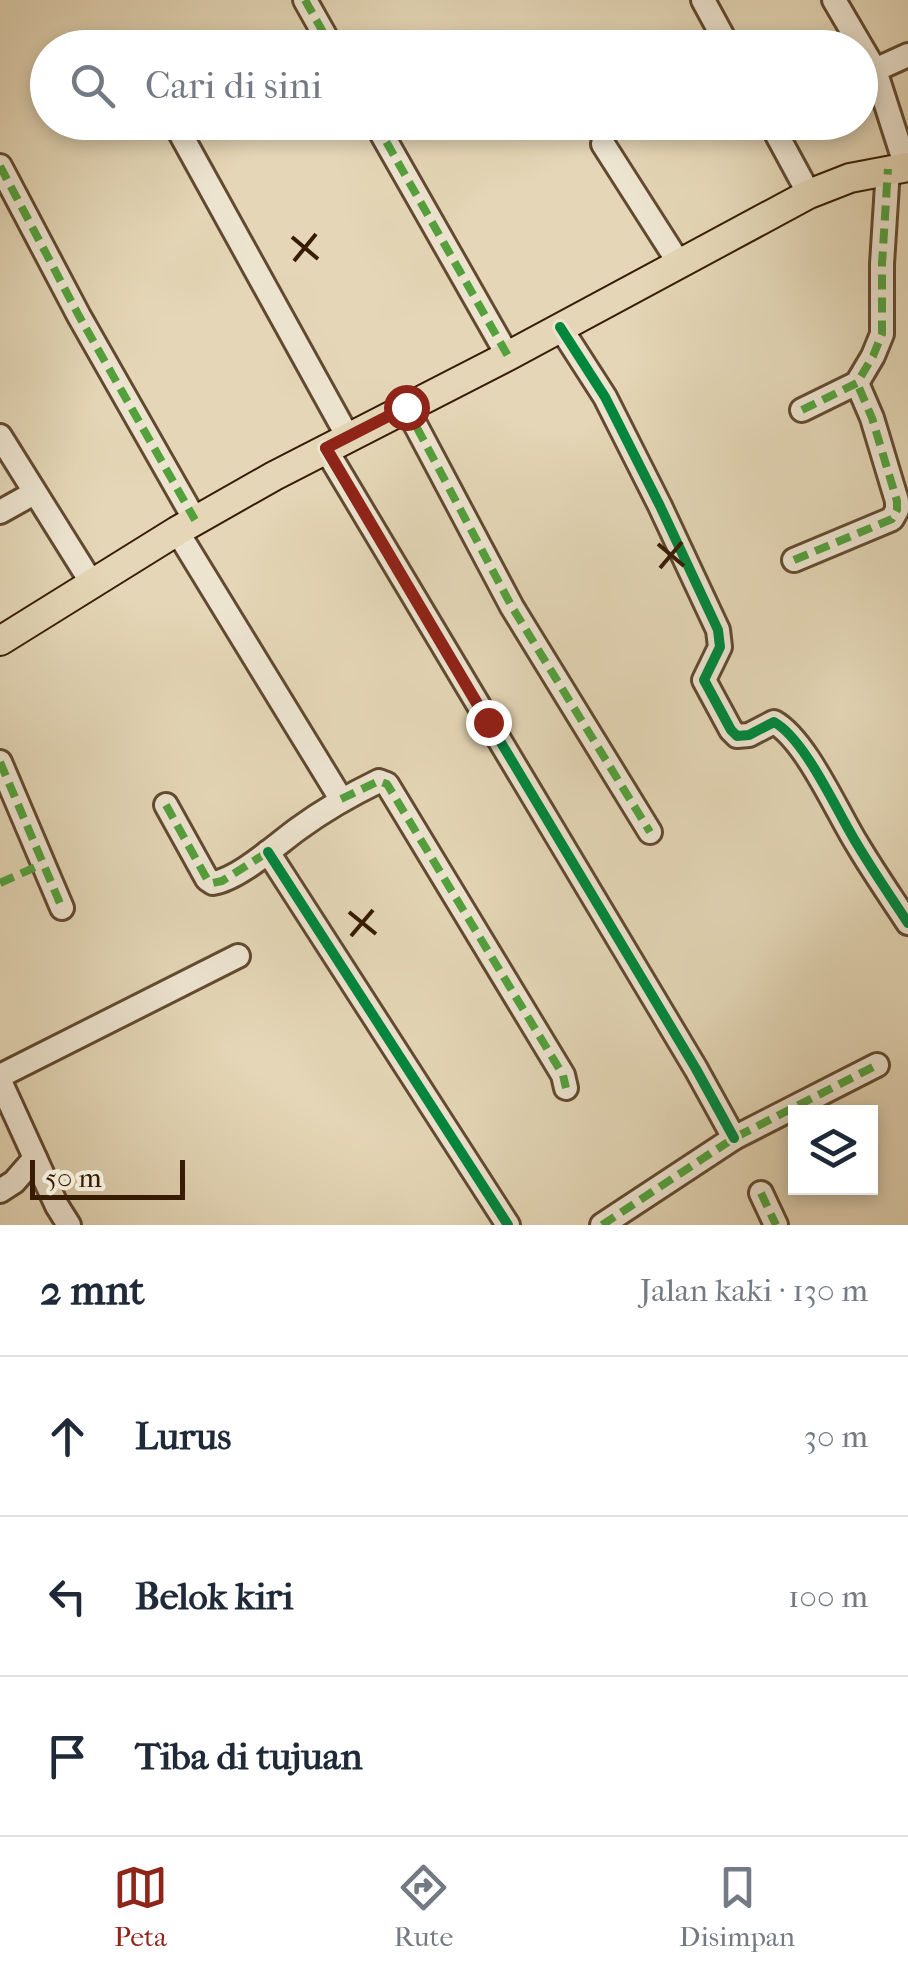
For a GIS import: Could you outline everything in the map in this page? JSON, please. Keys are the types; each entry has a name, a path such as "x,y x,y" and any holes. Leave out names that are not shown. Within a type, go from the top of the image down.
{"main road":[{"path":"0,641 186,526 809,194 850,178 901,168"}],"street":[{"path":"306,0 322,30"},
{"path":"704,0 720,30"},
{"path":"834,0 852,30"},
{"path":"878,69 908,54"},
{"path":"802,410 857,382 882,334 882,264 901,168 878,81"},
{"path":"183,140 337,443 734,1138"},
{"path":"385,140 508,356"},
{"path":"780,140 809,194"},
{"path":"604,144 679,264"},
{"path":"0,166 186,526 341,800"},
{"path":"560,327 605,397 718,630 720,648 704,680 731,730 745,736 774,722 786,730 908,923"},
{"path":"794,560 892,518 897,510 872,418 857,382"},
{"path":"406,407 512,607 650,832"},
{"path":"0,436 93,585"},
{"path":"0,512 34,492"},
{"path":"0,762 62,908"},
{"path":"166,805 212,882 222,881 268,852 341,800 379,781 387,784 564,1075 566,1088"},
{"path":"268,852 508,1225"},
{"path":"69,1225 0,1078 238,956"},
{"path":"602,1225 734,1138 877,1066"},
{"path":"0,1191 14,1182 35,1158"},
{"path":"762,1193 776,1225"}],"marked path":[{"path":"305,0 322,30"},
{"path":"385,140 508,356"},
{"path":"0,166 79,316 195,520"},
{"path":"802,410 857,383 882,334 888,169"},
{"path":"794,560 892,519 897,510 872,418 857,383"},
{"path":"406,407 512,607 650,832"},
{"path":"0,762 62,908"},
{"path":"341,799 379,781 387,784 563,1075 566,1088"},
{"path":"166,805 207,879 213,883 268,852 272,859"},
{"path":"0,883 42,864"},
{"path":"602,1225 734,1138 877,1065"},
{"path":"761,1193 776,1225"}],"cycle path":[{"path":"560,327 605,397 718,630 720,647 704,680 731,730 737,736 749,735 774,722 798,744 908,923"},
{"path":"325,448 734,1138"},
{"path":"268,852 508,1225"}],"route":[{"path":"406,407 326,448 488,722"}]}
